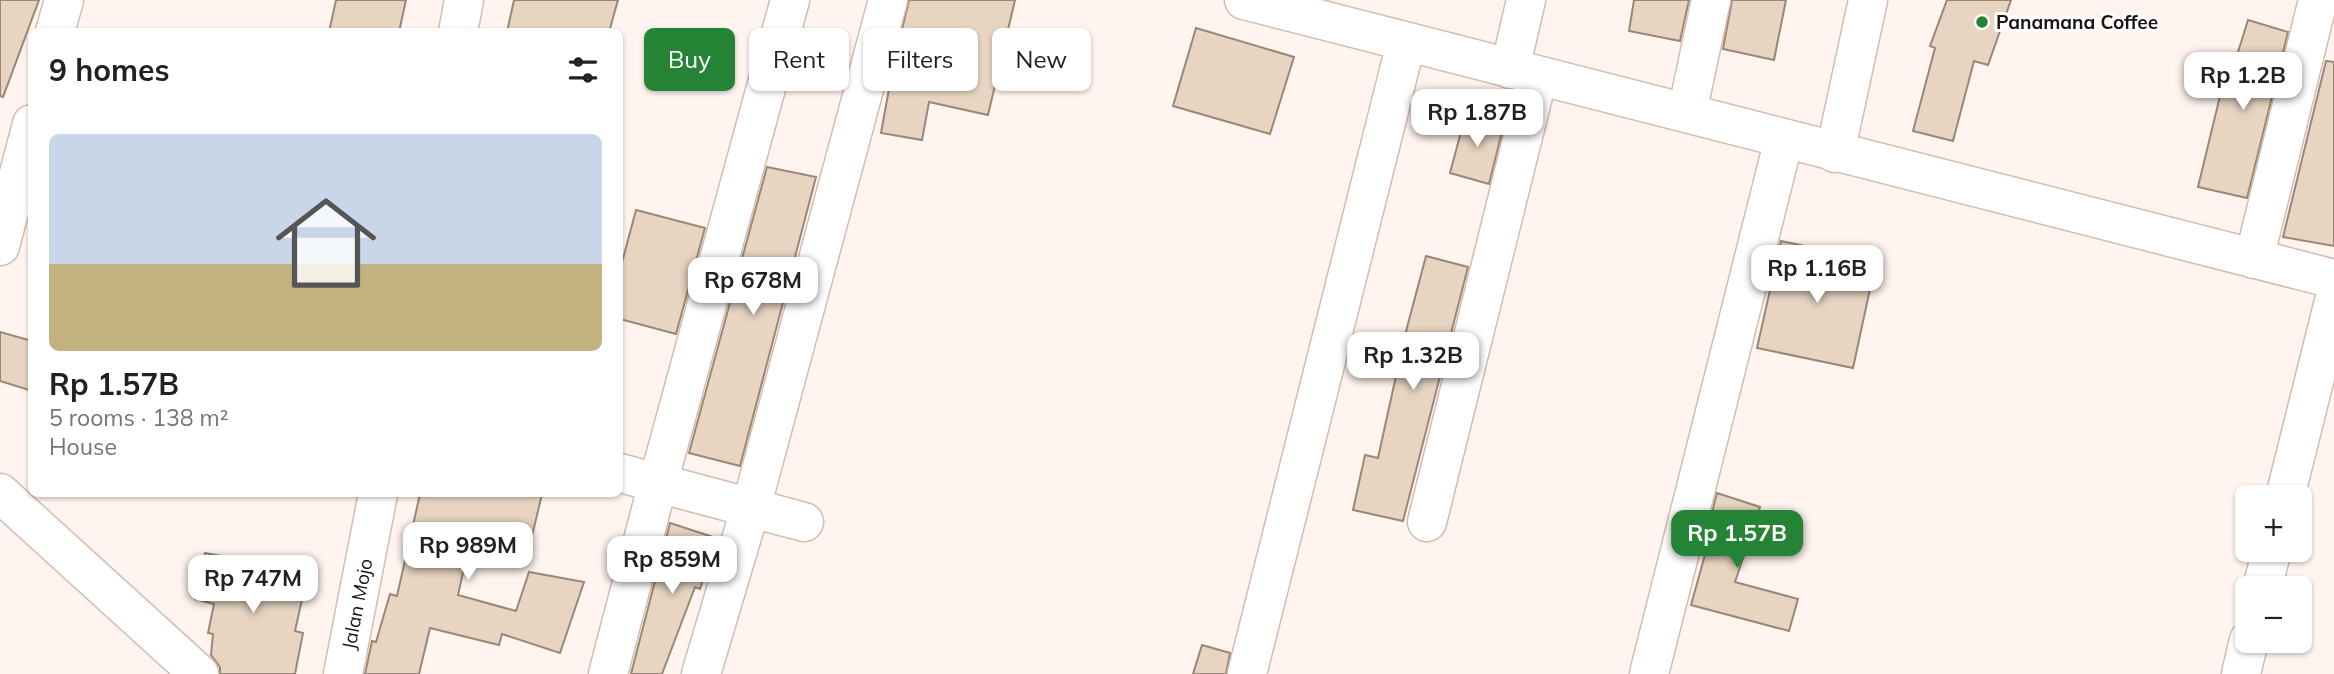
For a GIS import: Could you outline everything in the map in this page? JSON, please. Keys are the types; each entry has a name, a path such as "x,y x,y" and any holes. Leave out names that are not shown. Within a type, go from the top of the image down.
{"street":[{"path":"56,28 64,0"},
{"path":"459,28 464,0"},
{"path":"608,674 790,0"},
{"path":"701,674 751,508 888,0"},
{"path":"1244,0 1349,12 1406,43 2334,279"},
{"path":"1427,523 1524,72 1526,0"},
{"path":"1687,113 1711,0"},
{"path":"1835,153 1868,0"},
{"path":"2254,259 2318,0"},
{"path":"1247,674 1406,43"},
{"path":"0,246 28,139"},
{"path":"1649,674 1784,139"},
{"path":"2288,485 2334,301"},
{"path":"623,474 804,522"},
{"path":"0,493 199,674"},
{"name":"Jalan Mojo","path":"343,674 377,497"},
{"path":"2241,674 2246,653"}],"building":[{"path":"0,0 39,0 3,97 0,96"},
{"path":"336,0 406,0 400,28 330,28"},
{"path":"514,0 618,0 610,28 508,28"},
{"path":"909,0 1015,0 1008,28 992,28 994,91 988,115 929,102 922,140 881,133 889,91 978,91 978,28 902,28"},
{"path":"1634,0 1689,0 1680,41 1629,31"},
{"path":"1732,0 1786,0 1774,60 1723,49"},
{"path":"1947,0 2011,0 1988,65 1974,61 1953,141 1913,131 1935,48 1930,46"},
{"path":"2248,20 2288,32 2247,198 2198,187 2220,96 2230,67 2233,68"},
{"path":"1196,28 1294,57 1270,134 1173,106"},
{"path":"2326,61 2334,62 2334,246 2283,237"},
{"path":"1466,113 1504,124 1489,184 1450,173"},
{"path":"767,167 816,177 740,466 689,453"},
{"path":"636,210 705,228 676,334 623,320 623,259"},
{"path":"1781,241 1876,261 1853,368 1757,348"},
{"path":"1426,256 1468,267 1403,521 1353,510 1365,455 1378,458 1405,335"},
{"path":"0,332 28,340 28,390 0,381"},
{"path":"1717,493 1760,507 1735,582 1798,599 1789,631 1691,605 1710,537 1706,536"},
{"path":"419,497 541,497 528,553 470,541 458,595 516,611 529,572 584,582 560,653 502,634 499,645 430,628 419,674 365,674 372,641 376,642 390,594 397,596"},
{"path":"670,523 716,538 700,589 695,587 662,674 631,674"},
{"path":"205,553 308,572 295,631 303,633 295,674 220,674 220,667 211,655 213,634 208,633 214,604 195,599"},
{"path":"1202,645 1230,653 1226,674 1193,674"}],"place":[{"name":"Panamana Coffee","path":"1982,22"}]}
